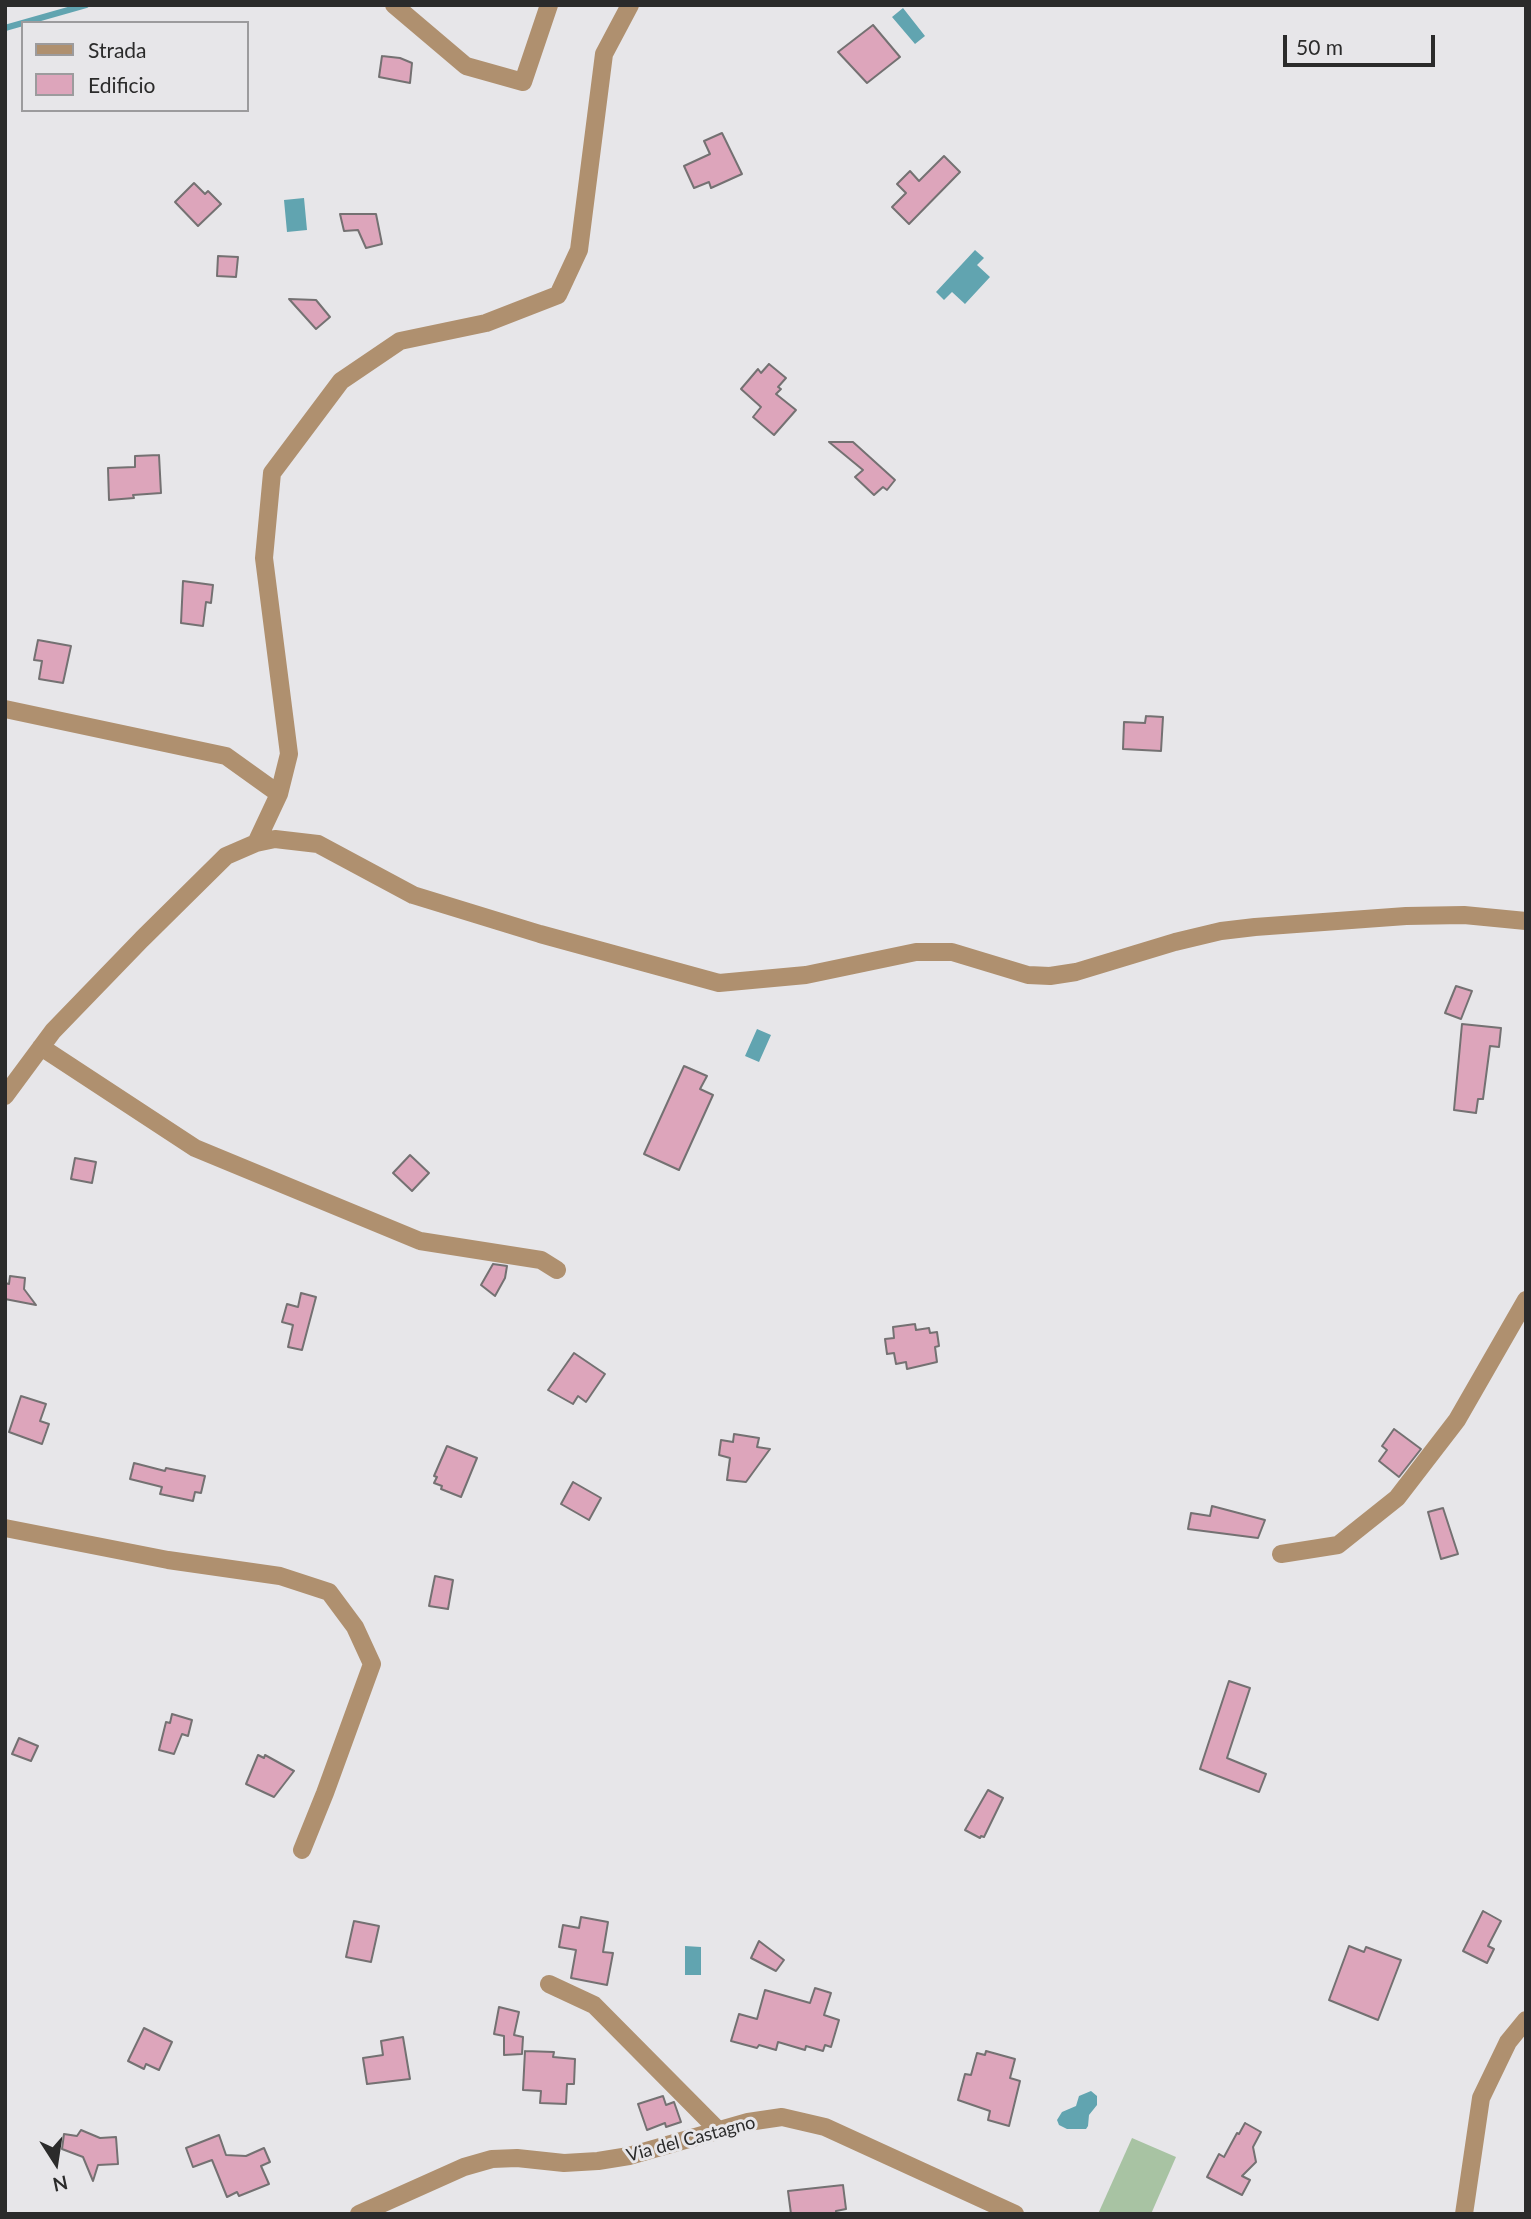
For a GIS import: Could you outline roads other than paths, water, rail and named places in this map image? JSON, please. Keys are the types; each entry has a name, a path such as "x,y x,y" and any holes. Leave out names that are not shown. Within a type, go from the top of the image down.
{"street":[{"path":"394,5 467,66 523,82 549,5"},
{"path":"256,843 279,794 289,754 264,558 272,473 341,381 400,341 485,323 558,295 579,250 604,54 630,5"},
{"path":"5,709 226,755 279,794"},
{"path":"5,1096 53,1031 226,856 256,843 275,839 318,844 413,895 540,934 719,983 806,975 916,952 952,952 1028,975 1050,976 1076,972 1221,931 1255,927 1406,916 1464,915 1526,921"},
{"path":"41,1047 195,1148 419,1241 541,1260 557,1269"},
{"path":"1281,1554 1338,1545 1397,1498 1457,1420 1526,1300"},
{"path":"5,1528 168,1560 281,1576 329,1592 355,1627 372,1664 326,1793 302,1850"},
{"path":"549,1984 594,2005 718,2130"},
{"path":"1464,2214 1481,2098 1508,2042 1526,2020"},
{"name":"Via del Castagno","path":"359,2214 464,2166 492,2159 517,2158 564,2163 598,2161 629,2156 748,2122 782,2117 825,2127 1015,2214"}],"water":[{"path":"903,8 925,36 915,44 892,17"},
{"path":"304,198 307,230 287,232 284,200"},
{"path":"975,250 984,258 977,265 990,277 965,304 952,292 944,300 936,292"},
{"path":"757,1029 771,1035 759,1062 745,1056"},
{"path":"685,1946 701,1947 701,1975 685,1975"},
{"path":"1091,2091 1097,2096 1097,2105 1089,2115 1086,2129 1067,2129 1059,2125 1057,2120 1062,2112 1076,2106 1079,2096"}],"waterway":[{"path":"30,21 86,5"},
{"path":"5,28 21,23"}]}
